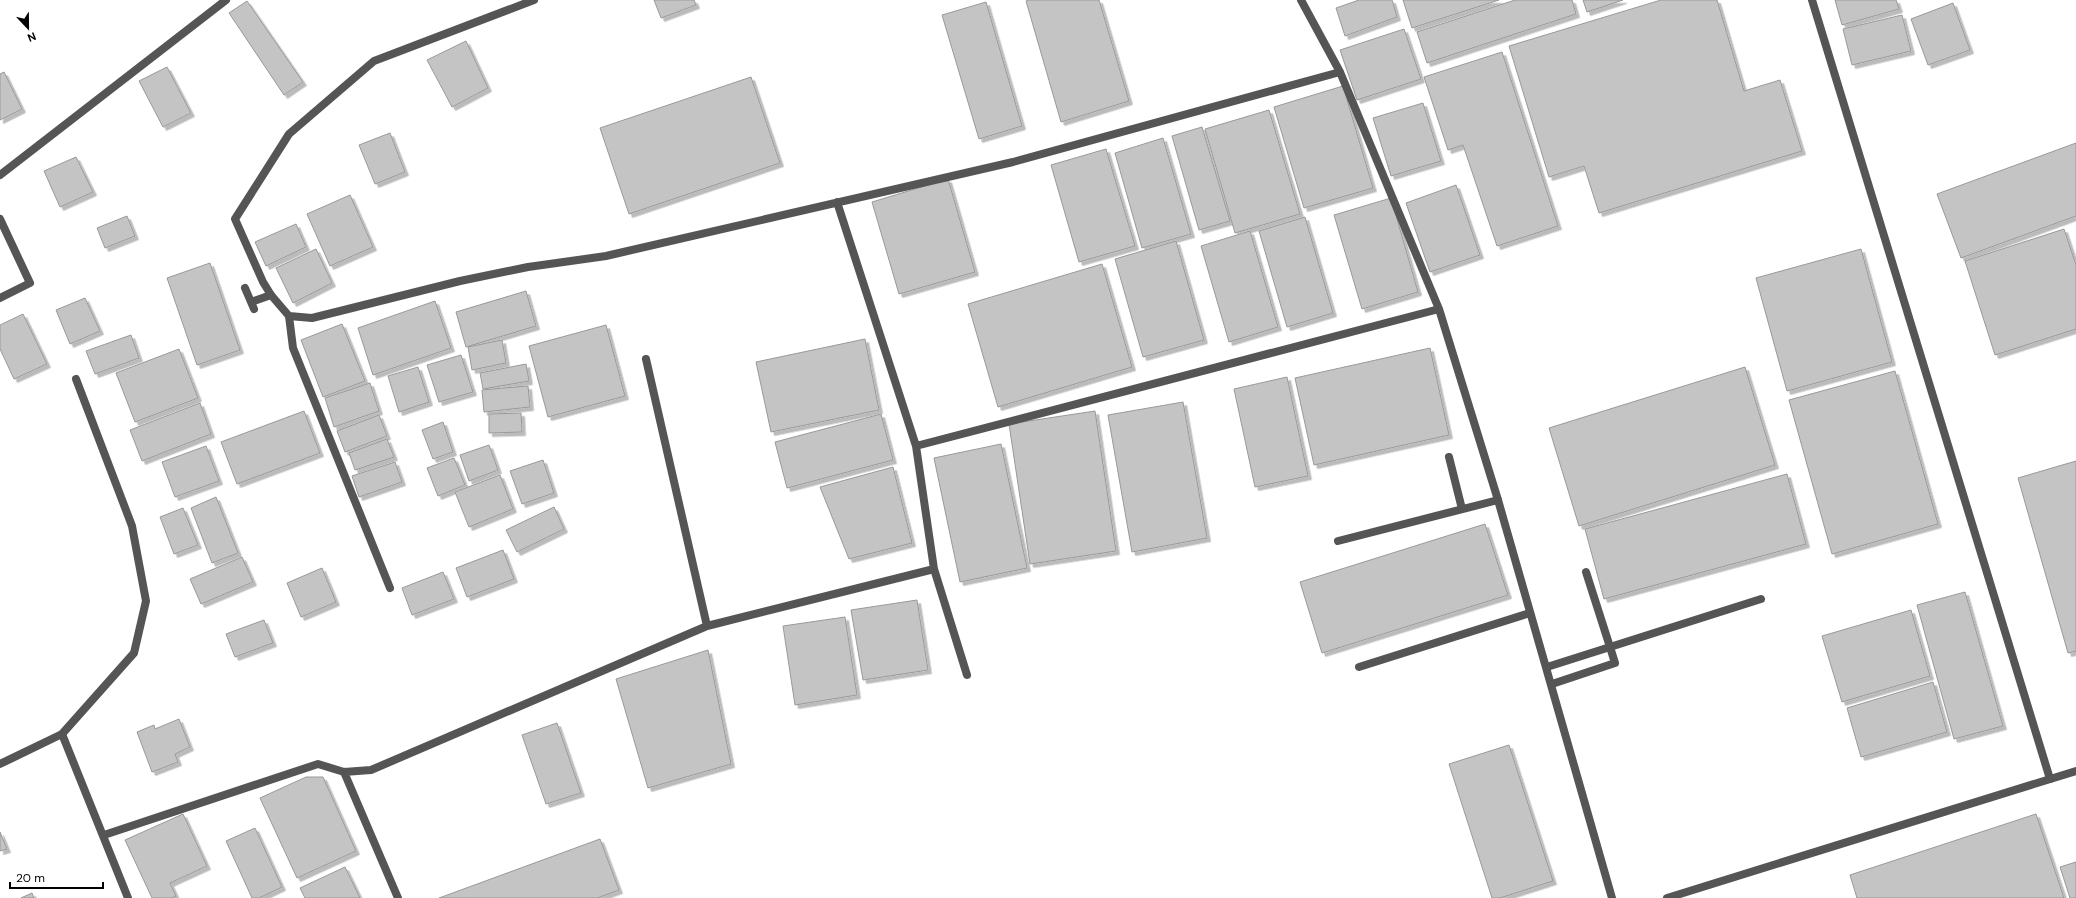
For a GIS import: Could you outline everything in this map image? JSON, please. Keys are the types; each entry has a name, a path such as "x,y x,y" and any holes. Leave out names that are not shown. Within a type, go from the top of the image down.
{"street":[{"path":"0,175 226,0"},
{"path":"390,588 296,355 289,316 271,295 263,282 235,219 289,134 374,61 534,0"},
{"path":"1301,0 1340,72 1438,309 1498,500 1552,684 1612,898"},
{"path":"1812,0 2050,779"},
{"path":"289,316 312,318 460,281 528,267 606,256 1013,162 1340,72"},
{"path":"837,202 916,446 934,569 967,675"},
{"path":"0,219 30,283 0,298"},
{"path":"245,288 252,306 271,295"},
{"path":"916,446 1438,309"},
{"path":"646,359 707,626"},
{"path":"0,764 62,734 134,653 146,601 132,526 76,379"},
{"path":"1449,457 1462,509"},
{"path":"1338,541 1498,500"},
{"path":"104,835 318,764 344,772 371,770 707,626 934,569"},
{"path":"1552,684 1615,663 1586,572"},
{"path":"1547,667 1761,599"},
{"path":"1359,667 1530,613"},
{"path":"62,734 104,835 128,898"},
{"path":"1667,898 2076,771"},
{"path":"344,772 398,898"}],"building":[{"path":"654,0 694,0 696,5 661,18"},
{"path":"1099,0 1129,101 1061,122 1026,1"},
{"path":"1359,0 1392,0 1397,17 1345,36 1336,8"},
{"path":"1403,0 1499,0 1412,28"},
{"path":"1515,0 1572,0 1576,14 1427,63 1417,32"},
{"path":"1583,0 1623,0 1587,12"},
{"path":"1661,0 1717,0 1744,91 1780,80 1802,151 1599,213 1584,166 1549,177 1509,46"},
{"path":"1835,0 1896,0 1899,9 1842,25"},
{"path":"247,1 303,82 284,95 229,13"},
{"path":"986,2 1022,126 979,139 942,15"},
{"path":"1953,3 1970,50 1928,65 1911,19"},
{"path":"1902,15 1911,51 1852,65 1843,29"},
{"path":"1404,29 1421,79 1357,100 1340,50"},
{"path":"466,41 488,88 452,107 427,60"},
{"path":"1502,52 1558,226 1497,246 1463,145 1448,150 1424,77"},
{"path":"167,67 191,113 163,127 139,81"},
{"path":"4,72 22,109 0,120 0,74"},
{"path":"751,77 780,163 629,214 600,128"},
{"path":"1343,86 1373,188 1304,208 1274,107"},
{"path":"1423,103 1441,161 1391,176 1373,118"},
{"path":"1269,110 1300,214 1235,233 1205,129"},
{"path":"1202,127 1230,221 1199,230 1172,136"},
{"path":"390,133 405,172 375,184 359,145"},
{"path":"1163,138 1191,234 1142,248 1115,153"},
{"path":"2076,143 2076,216 1961,258 1937,194"},
{"path":"1106,149 1135,246 1079,262 1051,165"},
{"path":"76,157 93,192 60,207 44,171"},
{"path":"948,179 975,272 899,294 872,202"},
{"path":"1456,185 1480,255 1430,272 1406,203"},
{"path":"350,195 373,247 330,266 307,214"},
{"path":"1391,198 1418,292 1362,309 1334,215"},
{"path":"127,216 135,236 105,248 97,228"},
{"path":"1305,217 1333,313 1287,327 1259,231"},
{"path":"296,224 306,247 266,266 255,242"},
{"path":"2064,229 2076,265 2076,329 1995,355 1965,261"},
{"path":"1250,231 1278,327 1229,342 1201,246"},
{"path":"1176,241 1204,340 1143,357 1115,259"},
{"path":"316,249 332,283 293,303 276,268"},
{"path":"1861,249 1892,362 1787,391 1756,278"},
{"path":"210,263 240,350 197,365 167,278"},
{"path":"1102,264 1132,367 998,407 968,304"},
{"path":"526,291 536,326 466,347 456,312"},
{"path":"85,298 100,331 70,344 56,310"},
{"path":"435,301 451,348 373,375 358,328"},
{"path":"23,314 47,364 14,379 0,349 0,325"},
{"path":"342,324 365,381 323,397 301,340"},
{"path":"606,325 625,396 548,417 529,346"},
{"path":"131,335 139,358 95,374 86,351"},
{"path":"865,339 879,410 771,432 756,362"},
{"path":"502,340 506,363 472,370 468,347"},
{"path":"1430,348 1449,435 1314,465 1295,378"},
{"path":"179,349 198,398 135,422 116,373"},
{"path":"461,355 473,392 439,402 427,365"},
{"path":"526,364 529,381 483,389 480,373"},
{"path":"418,367 429,402 399,412 388,376"},
{"path":"1745,367 1775,465 1579,526 1549,428"},
{"path":"1895,371 1938,524 1832,554 1789,400"},
{"path":"1287,377 1308,476 1255,487 1234,389"},
{"path":"370,383 379,411 334,427 325,398"},
{"path":"528,386 530,407 484,412 482,390"},
{"path":"1183,402 1207,538 1132,552 1108,415"},
{"path":"200,403 211,434 142,461 130,430"},
{"path":"304,411 320,453 237,484 221,442"},
{"path":"1095,411 1116,551 1030,564 1009,424"},
{"path":"521,413 522,432 489,433 489,414"},
{"path":"881,414 893,460 787,488 775,442"},
{"path":"379,415 387,436 345,452 337,431"},
{"path":"443,422 453,452 433,459 422,430"},
{"path":"387,439 394,457 355,470 349,453"},
{"path":"1001,444 1027,568 960,582 934,458"},
{"path":"489,445 498,470 469,481 460,455"},
{"path":"206,446 219,481 175,497 162,462"},
{"path":"454,458 465,485 438,496 427,468"},
{"path":"543,460 554,493 522,504 510,471"},
{"path":"2076,461 2076,651 2068,653 2018,478"},
{"path":"395,462 402,482 359,497 352,476"},
{"path":"893,467 912,543 849,559 820,487"},
{"path":"1787,474 1806,544 1604,599 1585,529"},
{"path":"500,475 513,509 469,527 455,492"},
{"path":"216,497 238,553 212,563 191,508"},
{"path":"554,507 564,529 517,552 506,530"},
{"path":"183,508 198,545 174,554 160,517"},
{"path":"1485,524 1508,595 1322,653 1300,582"},
{"path":"503,550 514,579 467,597 456,568"},
{"path":"242,557 253,582 201,604 190,579"},
{"path":"322,568 336,602 301,617 287,583"},
{"path":"443,572 454,599 412,615 402,588"},
{"path":"1965,592 2003,726 1954,739 1917,605"},
{"path":"917,600 928,670 863,680 851,610"},
{"path":"1911,610 1930,676 1842,702 1822,636"},
{"path":"845,617 857,695 795,705 783,626"},
{"path":"264,620 273,643 235,657 226,634"},
{"path":"708,650 731,764 648,788 616,679"},
{"path":"1933,682 1947,732 1861,757 1847,708"},
{"path":"179,719 190,747 175,754 178,762 152,772 137,732 154,725 155,729"},
{"path":"557,723 581,793 546,804 522,735"},
{"path":"1509,745 1553,881 1500,898 1492,898 1449,764"},
{"path":"306,777 323,777 356,851 297,878 260,798"},
{"path":"183,814 207,866 170,883 176,896 172,898 152,898 125,840"},
{"path":"2036,814 2064,898 1857,898 1850,875"},
{"path":"255,828 282,887 259,898 252,898 226,841"},
{"path":"0,832 7,849 0,851"},
{"path":"600,839 619,890 597,898 439,898"},
{"path":"2076,862 2076,898 2070,898 2060,867"},
{"path":"345,867 360,898 305,898 300,888"},
{"path":"32,893 34,898 21,898"}]}
